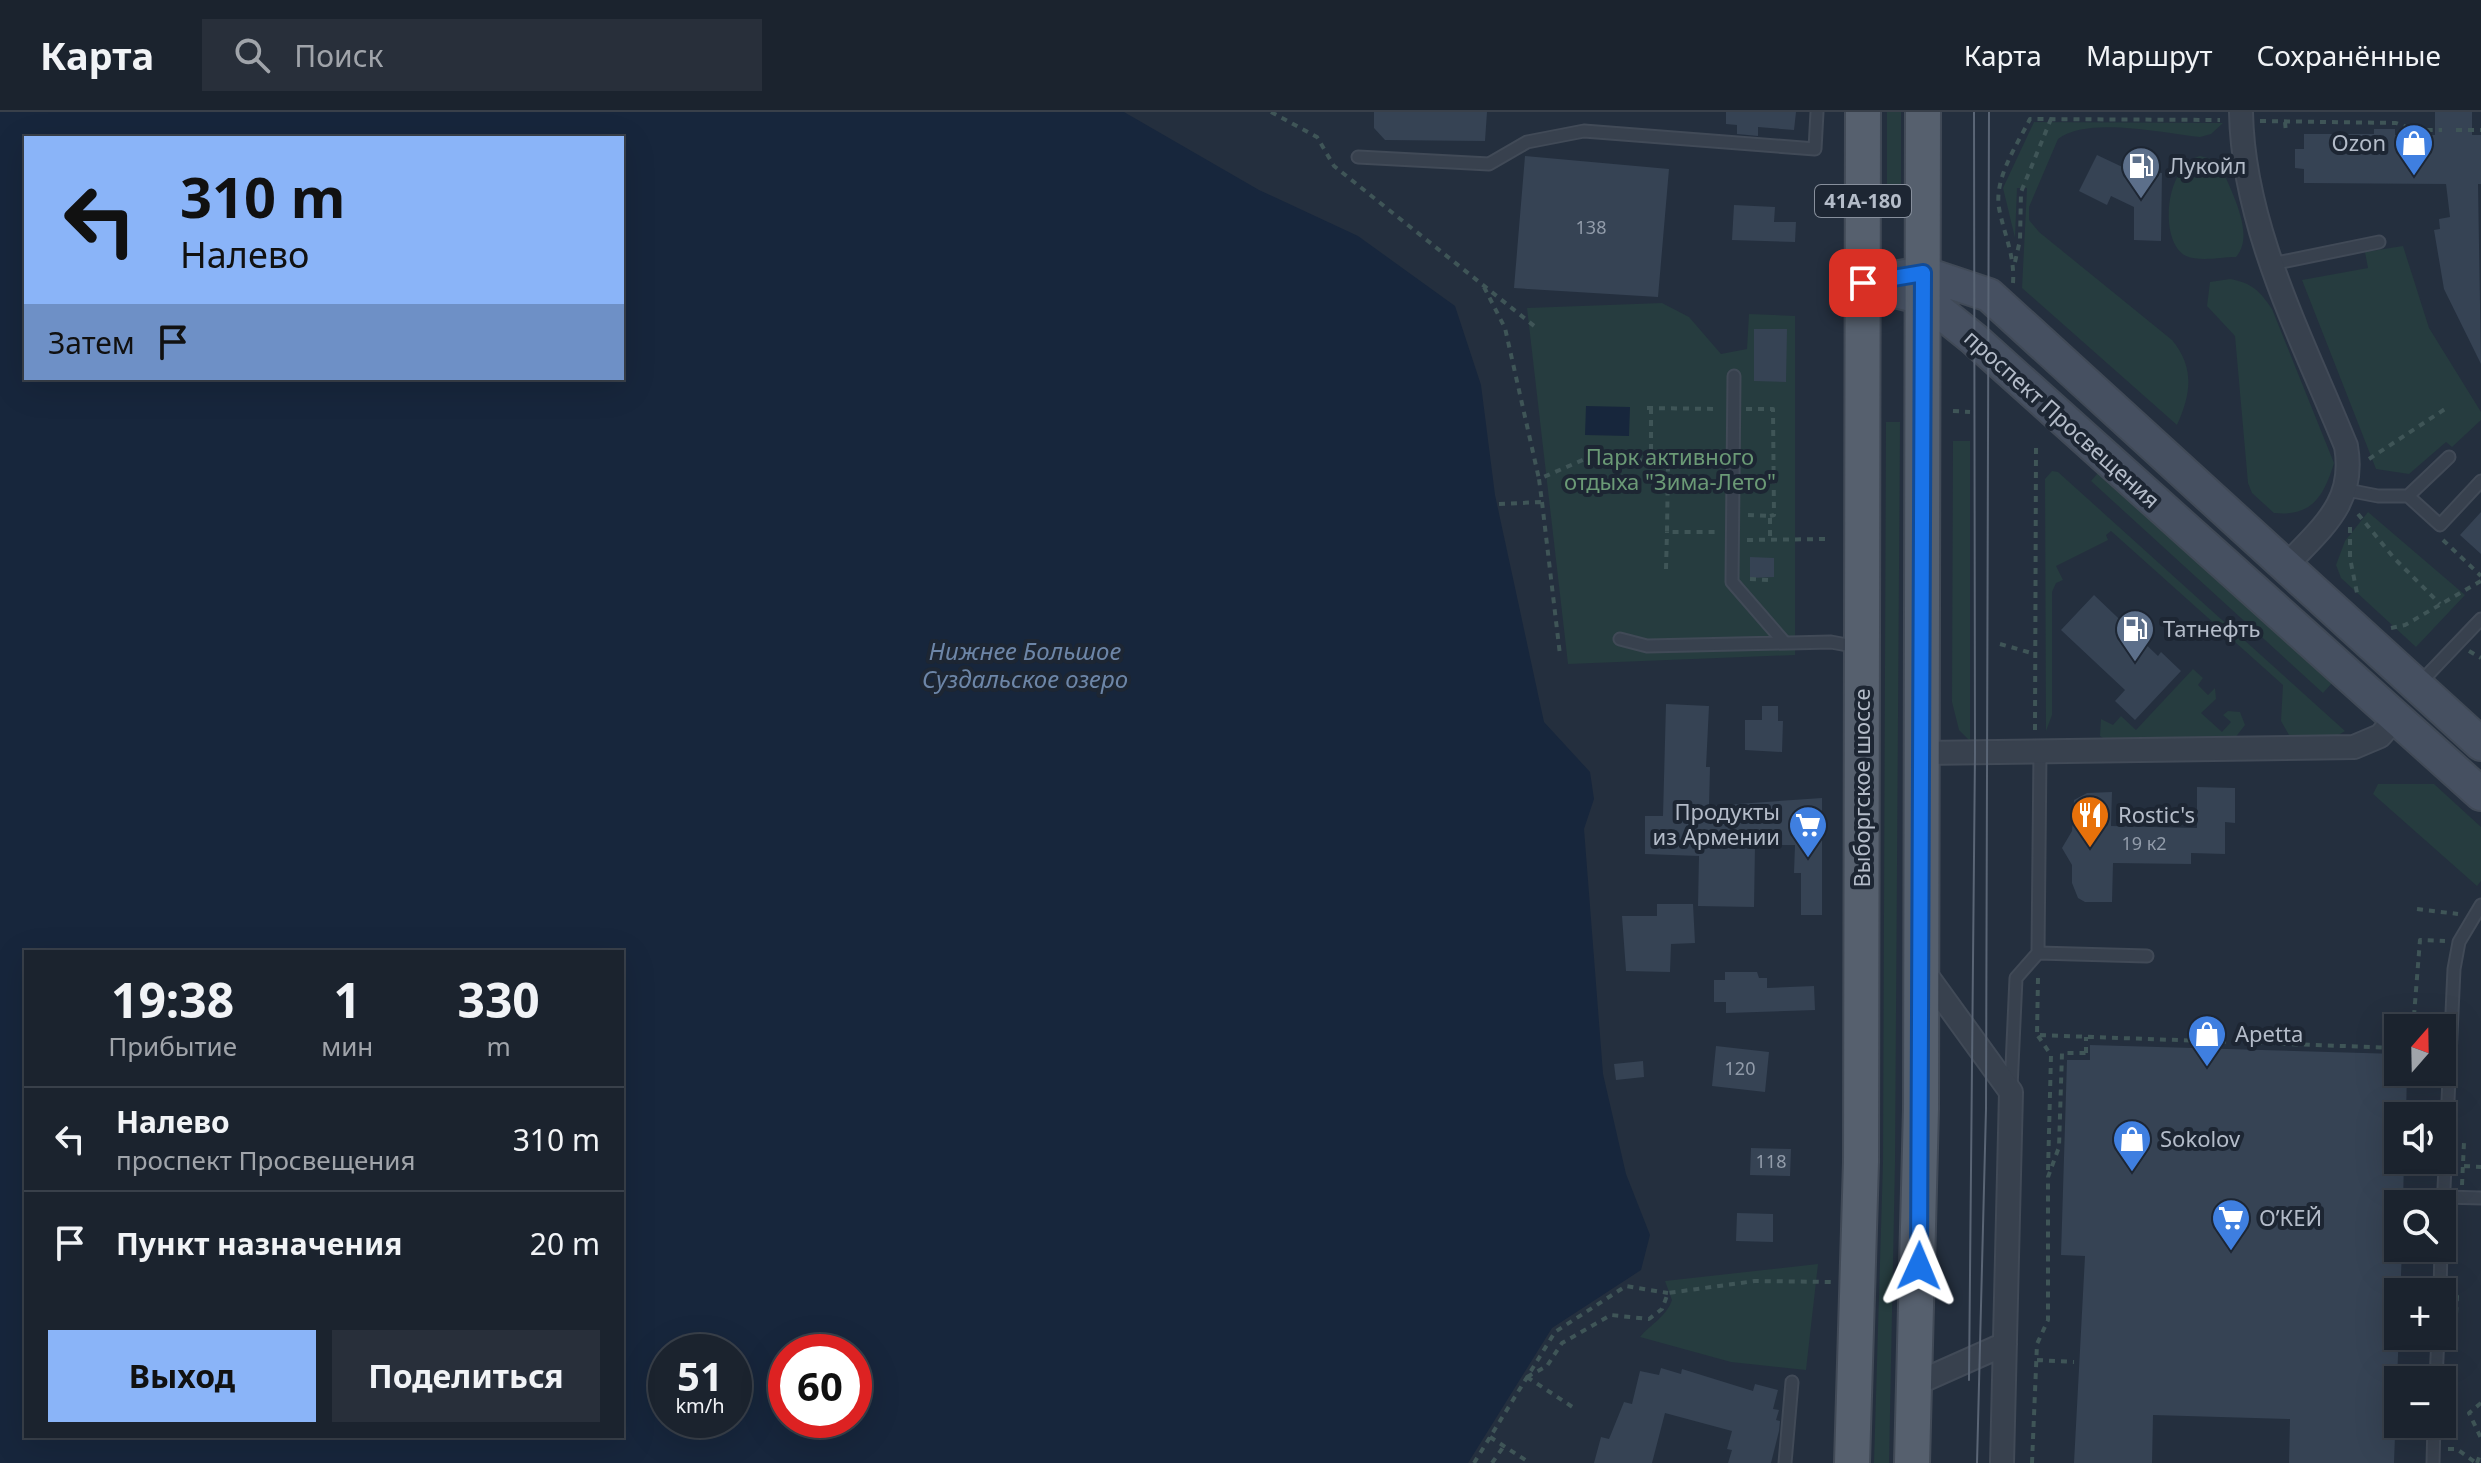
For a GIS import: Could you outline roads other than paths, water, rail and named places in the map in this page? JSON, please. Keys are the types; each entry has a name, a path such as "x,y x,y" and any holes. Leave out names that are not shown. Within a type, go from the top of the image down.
{"main road":[{"name":"Выборгское шоссе","path":"1852,1463 1861,1162 1863,112"},
{"name":"41А-180","path":"1912,1463 1922,969 1923,112"},
{"name":"проспект Просвещения","path":"1863,283 1923,286 1989,295 2481,744"},
{"name":"проспект Просвещения","path":"1923,286 1980,345 2481,794"}],"street":[{"path":"2241,116 2252,190 2272,264 2346,446 2350,471 2347,490 2337,509 2286,566"},
{"path":"1923,753 2354,747 2380,736 2395,719"},
{"path":"1922,969 2011,1092 2002,1463"},
{"path":"1915,1384 2005,1344"}],"lane":[{"path":"1358,157 1489,164 1527,142 1584,131 1815,149 1817,112"},
{"path":"2272,264 2379,242"},
{"path":"1734,376 1732,582 1785,643"},
{"path":"2408,496 2449,457"},
{"path":"2347,490 2378,496 2408,496 2440,525 2481,481"},
{"path":"2417,686 2481,619"},
{"path":"1620,639 1647,646 1831,642 1862,648"},
{"path":"2011,1092 2016,978 2038,953 2037,752"},
{"path":"2444,1190 2454,969 2459,942 2481,905"},
{"path":"2038,953 2147,956"},
{"path":"1986,1056 2003,1053 2013,1046"},
{"path":"2456,1197 2481,1198"},
{"path":"1785,1463 1792,1382"},
{"path":"2433,1438 2433,1463"}],"water":[{"name":"Нижнее Большое Суздальское озеро","path":"0,112 1124,112 1259,190 1358,236 1455,306 1481,385 1495,495 1544,722 1590,772 1594,799 1584,829 1603,1074 1626,1174 1650,1235 1641,1270 1552,1328 1468,1463 0,1463"},
{"path":"1586,406 1630,407 1629,436 1585,435"}],"tram line":[{"path":"1969,1380 1975,753 1974,112"},
{"path":"1977,1463 1986,1109 1989,112"}],"place":[{"name":"Ozon","path":"2414,177"},
{"name":"Лукойл","path":"2141,200"},
{"name":"Татнефть","path":"2135,663"},
{"name":"Rostic's","path":"2090,849"},
{"name":"Продукты из Армении","path":"1808,859"},
{"name":"Apetta","path":"2207,1068"},
{"name":"Sokolov","path":"2132,1173"},
{"name":"О’КЕЙ","path":"2231,1252"}],"park label":[{"name":"Парк активного отдыха \"Зима-Лето\"","path":"1670,470"}]}
